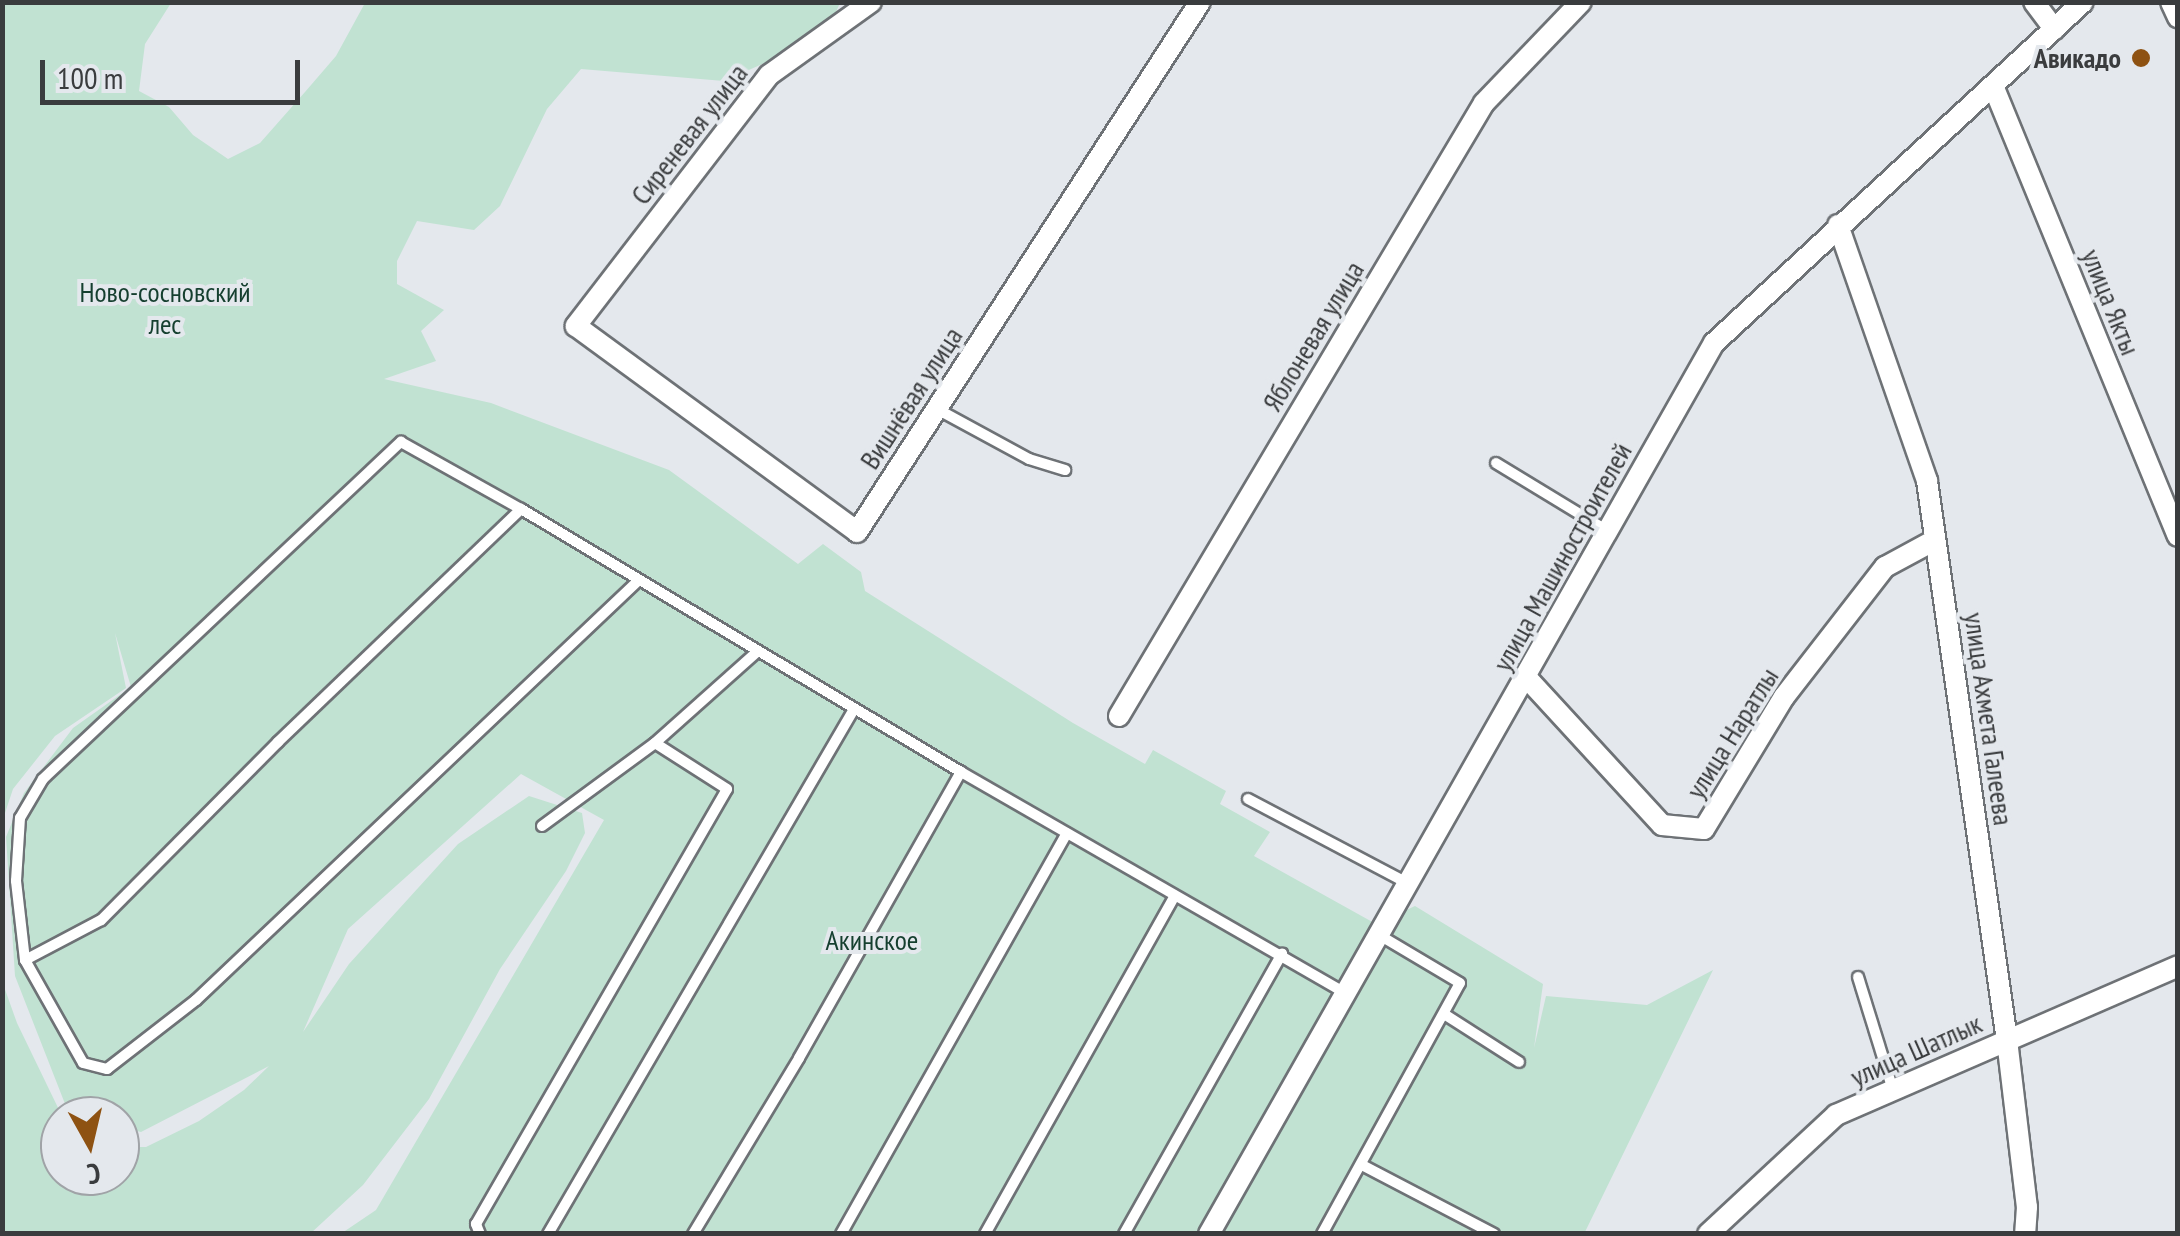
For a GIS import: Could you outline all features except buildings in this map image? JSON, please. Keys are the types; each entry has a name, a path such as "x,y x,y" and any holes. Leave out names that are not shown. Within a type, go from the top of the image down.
{"street":[{"name":"Сиреневая улица","path":"576,326 769,75 871,2"},
{"name":"Вишнёвая улица","path":"576,326 857,532 1200,2"},
{"name":"Яблоневая улица","path":"1119,716 1484,103 1581,2"},
{"path":"2034,2 2054,28"},
{"name":"улица Машиностроителей","path":"1209,1234 1714,343 2083,2"},
{"path":"2171,2 2178,16"},
{"name":"улица Якты","path":"1994,88 2178,536"},
{"name":"улица Ахмета Галеева","path":"1838,226 1926,481 2007,1040 2028,1207 2025,1234"},
{"name":"улица Наратлы","path":"1526,677 1662,825 1704,829 1784,696 1885,568 1935,540"},
{"name":"улица Шатлык","path":"1708,1234 1836,1115 2178,966"}],"lane":[{"path":"937,408 1029,459 1065,470"},
{"path":"637,582 210,986 107,1069 83,1063 25,960 16,881 20,818 43,779 401,442 522,509 637,582 960,772 1347,993"},
{"path":"1496,463 1608,531"},
{"path":"25,960 102,920 278,742 522,509"},
{"path":"542,826 655,743 758,651"},
{"path":"548,1234 854,709"},
{"path":"480,1234 476,1224 727,789 655,743"},
{"path":"693,1234 799,1058 960,772"},
{"path":"1248,799 1408,884"},
{"path":"841,1234 1067,833"},
{"path":"985,1234 1175,896"},
{"path":"1322,1234 1460,984 1381,936"},
{"path":"1124,1234 1282,954"},
{"path":"1858,977 1892,1090"},
{"path":"1444,1014 1518,1062"},
{"path":"1362,1165 1494,1234"}],"green space":[{"name":"Акинское","path":"3,2 171,3 145,44 139,91 169,107 193,135 228,159 260,143 305,92 336,56 365,3 840,3 825,36 724,81 581,69 547,109 500,206 474,230 417,221 397,261 397,284 444,310 421,331 436,361 384,379 491,403 669,470 798,564 823,544 861,572 865,591 1073,723 1145,764 1153,750 1226,791 1220,804 1270,832 1254,856 1376,924 1415,906 1543,984 1534,1048 1546,996 1647,1005 1713,970 1584,1234 342,1233 376,1210 604,820 521,774 348,929 303,1032 349,964 458,844 529,796 582,813 585,833 566,871 500,969 429,1099 363,1185 311,1233 3,1233 2,981 17,1023 52,1096 40,1096 40,1196 140,1196 140,1147 199,1121 244,1090 269,1066 140,1132 140,1096 62,1096 15,976 6,837 24,793 73,728 131,687 115,633 126,688 55,736 13,789 3,819"}],"place":[{"name":"Авикадо","path":"2141,58"}],"park label":[{"name":"Ново-сосновский лес","path":"165,308"}]}
